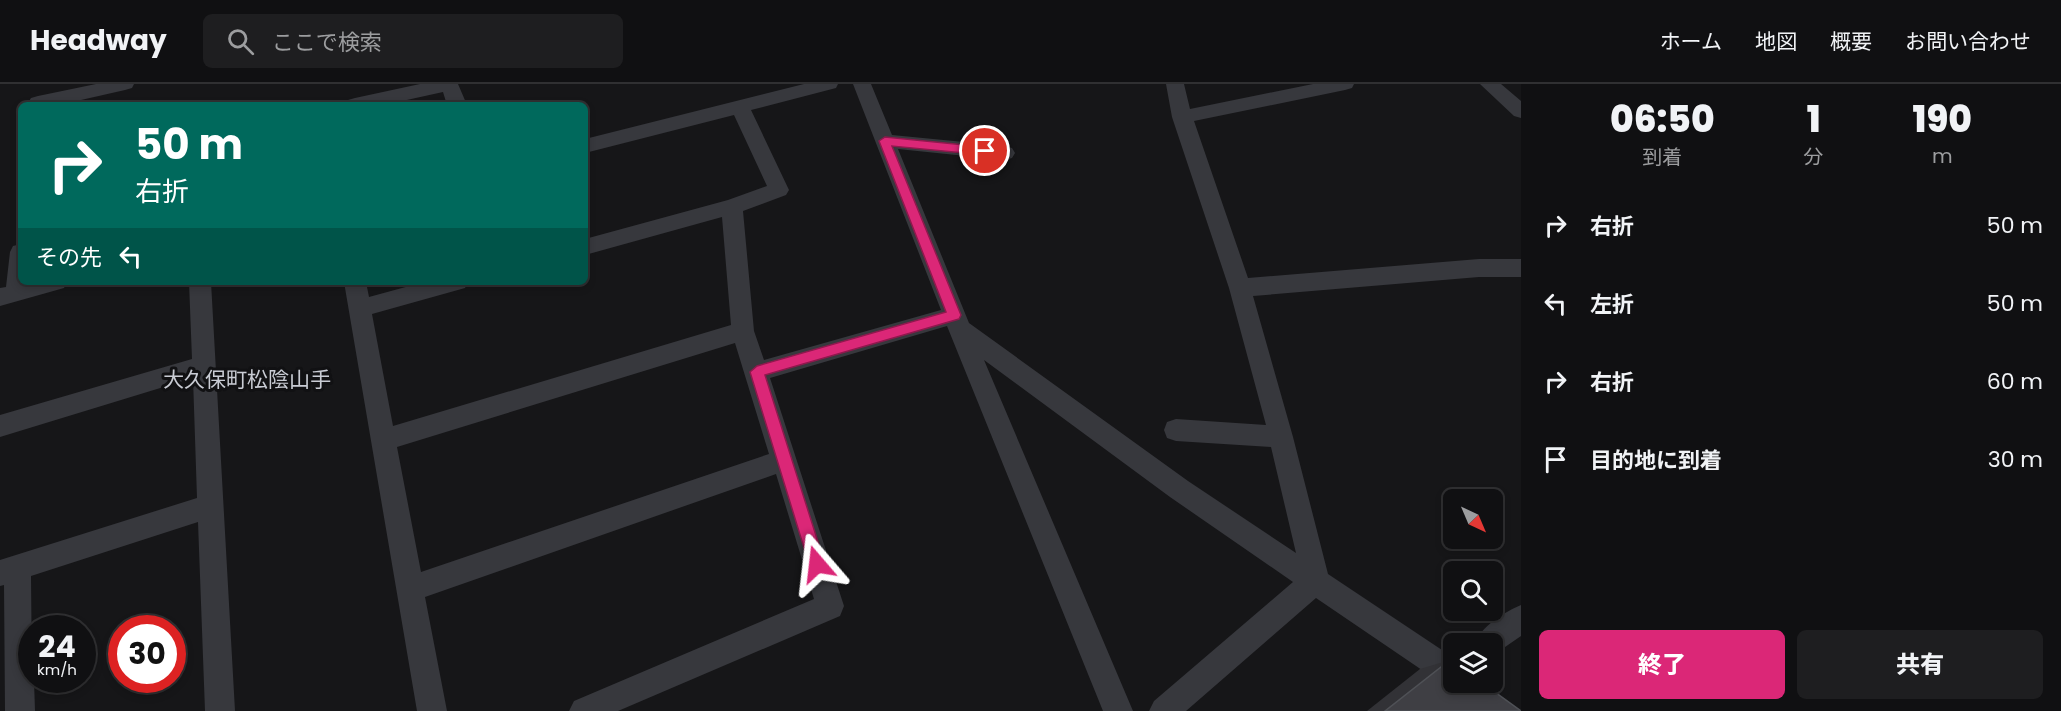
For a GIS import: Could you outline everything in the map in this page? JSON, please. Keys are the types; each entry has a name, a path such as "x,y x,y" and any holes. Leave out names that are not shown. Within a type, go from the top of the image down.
{"street":[{"path":"38,102 41,84"},
{"path":"47,102 126,84"},
{"path":"368,102 449,84 456,102"},
{"path":"588,146 829,84"},
{"path":"862,84 957,322 1118,711"},
{"path":"1175,84 1182,117 1239,288 1281,437 1316,580"},
{"path":"1182,117 1345,84"},
{"path":"1489,84 1521,111"},
{"path":"588,246 732,207 779,190 740,107"},
{"path":"885,141 1005,153"},
{"path":"584,711 830,606 742,331 732,207"},
{"path":"8,294 18,262"},
{"path":"1239,288 1479,268 1521,268"},
{"path":"8,294 44,285"},
{"path":"200,285 220,711"},
{"path":"356,285 432,711"},
{"path":"360,308 446,285"},
{"path":"757,372 957,322"},
{"path":"957,322 1179,489 1443,666"},
{"path":"384,440 742,331"},
{"path":"0,426 204,365"},
{"path":"1176,430 1281,437"},
{"path":"410,589 784,459"},
{"path":"20,711 8,570 210,506"},
{"path":"1164,711 1316,580"},
{"path":"1503,633 1521,619"}],"building":[{"path":"1443,665 1443,693 1496,693 1521,711 1385,711"}],"district":[{"name":"大久保町松陰山手","path":"247,379"}],"route":[{"path":"817,564 757,372 954,315 885,141 985,151"}]}
